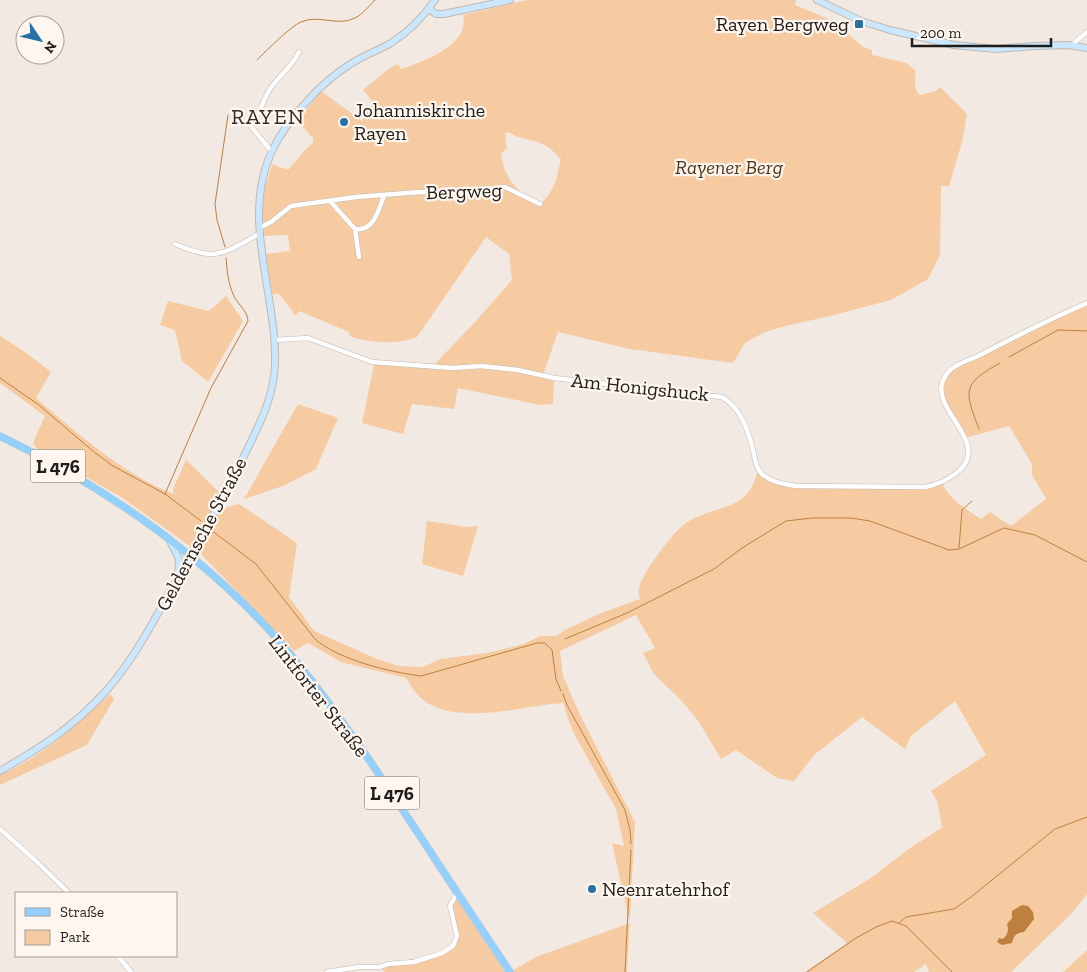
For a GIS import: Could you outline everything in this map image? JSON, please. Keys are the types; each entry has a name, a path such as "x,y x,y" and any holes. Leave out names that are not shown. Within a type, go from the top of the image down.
{"main road":[{"name":"Geldernsche Straße","path":"0,771 43,746 78,719 105,691 142,643 219,505 264,415 274,379 275,340 259,231 259,203 262,179 272,152 282,134 308,100 334,74 392,42 409,29 429,9 435,0"},
{"path":"429,9 436,14 444,14 510,0"},
{"path":"818,0 861,20 890,30 954,45 996,49 1036,46 1087,48"},
{"name":"Lintforter Straße","path":"0,436 85,481 144,520 191,556 225,586 271,632 350,732 510,972"},
{"path":"170,541 179,559 177,579"}],"street":[{"path":"1074,46 1075,42 1087,32"},
{"path":"272,152 249,124 254,119 272,87 295,60 299,52"},
{"name":"Bergweg","path":"259,231 291,206 356,197 420,192 446,193 505,187 540,204"},
{"path":"355,229 359,230 369,227 373,223 384,196"},
{"path":"330,201 355,229 359,257"},
{"path":"175,244 210,255 229,250 259,231"},
{"name":"Am Honigshuck","path":"275,340 308,338 365,360 382,363 454,368 482,366 518,370 554,378 722,397 733,404 747,430 758,469 763,475 778,483 797,486 925,487 950,478 966,463 968,457 964,435 946,405 941,392 942,382 946,374 956,366 1010,338 1087,303"},
{"path":"0,829 67,892"},
{"path":"327,972 359,967 380,968 388,964 414,962 442,953 453,946 457,936 450,906 457,893"},
{"path":"119,957 131,972"},
{"path":"380,968 385,972"}],"green space":[{"name":"Rayener Berg","path":"527,0 796,0 795,5 833,21 863,47 872,50 872,55 906,63 916,71 915,87 920,95 936,91 940,87 967,114 962,142 949,186 941,186 940,255 928,279 891,300 763,333 745,343 733,363 630,349 558,332 543,375 554,378 553,404 540,405 458,388 454,409 412,404 403,434 362,423 374,365 383,360 382,363 433,366 512,280 509,254 486,237 417,337 393,342 359,339 351,337 349,332 299,311 296,316 279,294 272,294 266,254 290,251 288,235 264,236 262,199 272,164 288,170 313,143 313,138 303,127 305,124 299,119 321,91 362,121 373,102 363,90 391,67 398,64 401,69 443,51 460,35 463,26 463,15","holes":["508,132 545,145 561,159 556,180 550,193 540,205 519,190 505,170 501,153 507,149 505,133"]},
{"path":"226,296 243,321 208,382 182,361 175,330 160,325 168,301 209,311"},
{"path":"1087,304 1087,894 1070,915 1011,972 929,972 926,964 914,972 805,972 847,943 813,913 871,878 910,848 946,825 942,827 937,801 931,791 986,755 955,701 911,736 905,749 862,717 814,755 794,781 777,778 736,750 721,759 699,722 681,700 654,674 643,653 655,648 636,615 560,651 563,676 580,715 635,822 630,922 612,843 624,846 616,809 573,732 563,703 487,713 448,711 431,705 417,694 406,678 341,662 308,643 294,651 201,554 121,497 37,449 33,443 45,416 0,383 0,336 51,372 36,398 118,464 173,494 173,489 186,460 221,494 215,504 220,509 239,504 297,543 289,597 314,631 377,659 399,666 423,667 440,659 487,653 524,644 540,636 556,636 599,614 640,599 639,588 641,581 659,553 680,528 697,517 739,501 747,494 754,483 758,469 763,475 788,485 925,487 942,482 953,498 981,519 990,512 1011,526 1046,499 1032,475 1032,464 1009,426 965,438 946,405 942,382 956,366"},
{"path":"298,404 338,418 316,469 283,486 244,499"},
{"path":"427,521 467,527 478,526 463,576 422,564"},
{"path":"110,694 114,699 87,745 0,785 0,775 45,750 72,729"},
{"path":"457,893 510,972 385,972 380,967 414,962 442,953 456,941 450,906"},
{"path":"630,923 627,972 510,972 536,957"},
{"path":"1087,950 1087,972 1063,972"}],"shaded area":[{"path":"1022,905 1028,906 1033,912 1034,919 1024,932 1016,935 1012,943 1002,945 997,942 999,938 1003,939 1007,934 1007,924 1012,918 1012,911"}],"waterway":[{"path":"257,60 297,24 314,19 342,21 355,18 375,0"},
{"path":"225,247 217,220 215,204 228,115"},
{"path":"165,494 211,388 248,321 246,314 231,289 226,258"},
{"path":"1009,357 1058,330 1087,331"},
{"path":"979,429 969,397 970,389 979,377 1000,363"},
{"path":"0,378 39,405 113,466 165,494 201,521"},
{"path":"959,548 962,510 972,501"},
{"path":"565,639 627,613 714,569 742,548 786,521 812,518 851,518 870,521 949,550 959,549 1004,528 1035,535 1087,562"},
{"path":"211,530 256,564 315,639 337,653 365,664 421,676 537,643 545,643 552,650 556,679 561,691"},
{"path":"563,694 567,705 625,810 631,844"},
{"path":"899,923 906,917 954,909 1055,829 1087,817"},
{"path":"625,972 631,850"},
{"path":"807,972 856,938 892,921 906,926 952,972"}],"place":[{"name":"Rayen Bergweg","path":"859,24"},
{"name":"Johanniskirche Rayen","path":"344,122"},
{"name":"Neenratehrhof","path":"592,889"}],"district":[{"name":"RAYEN","path":"268,116"}]}
